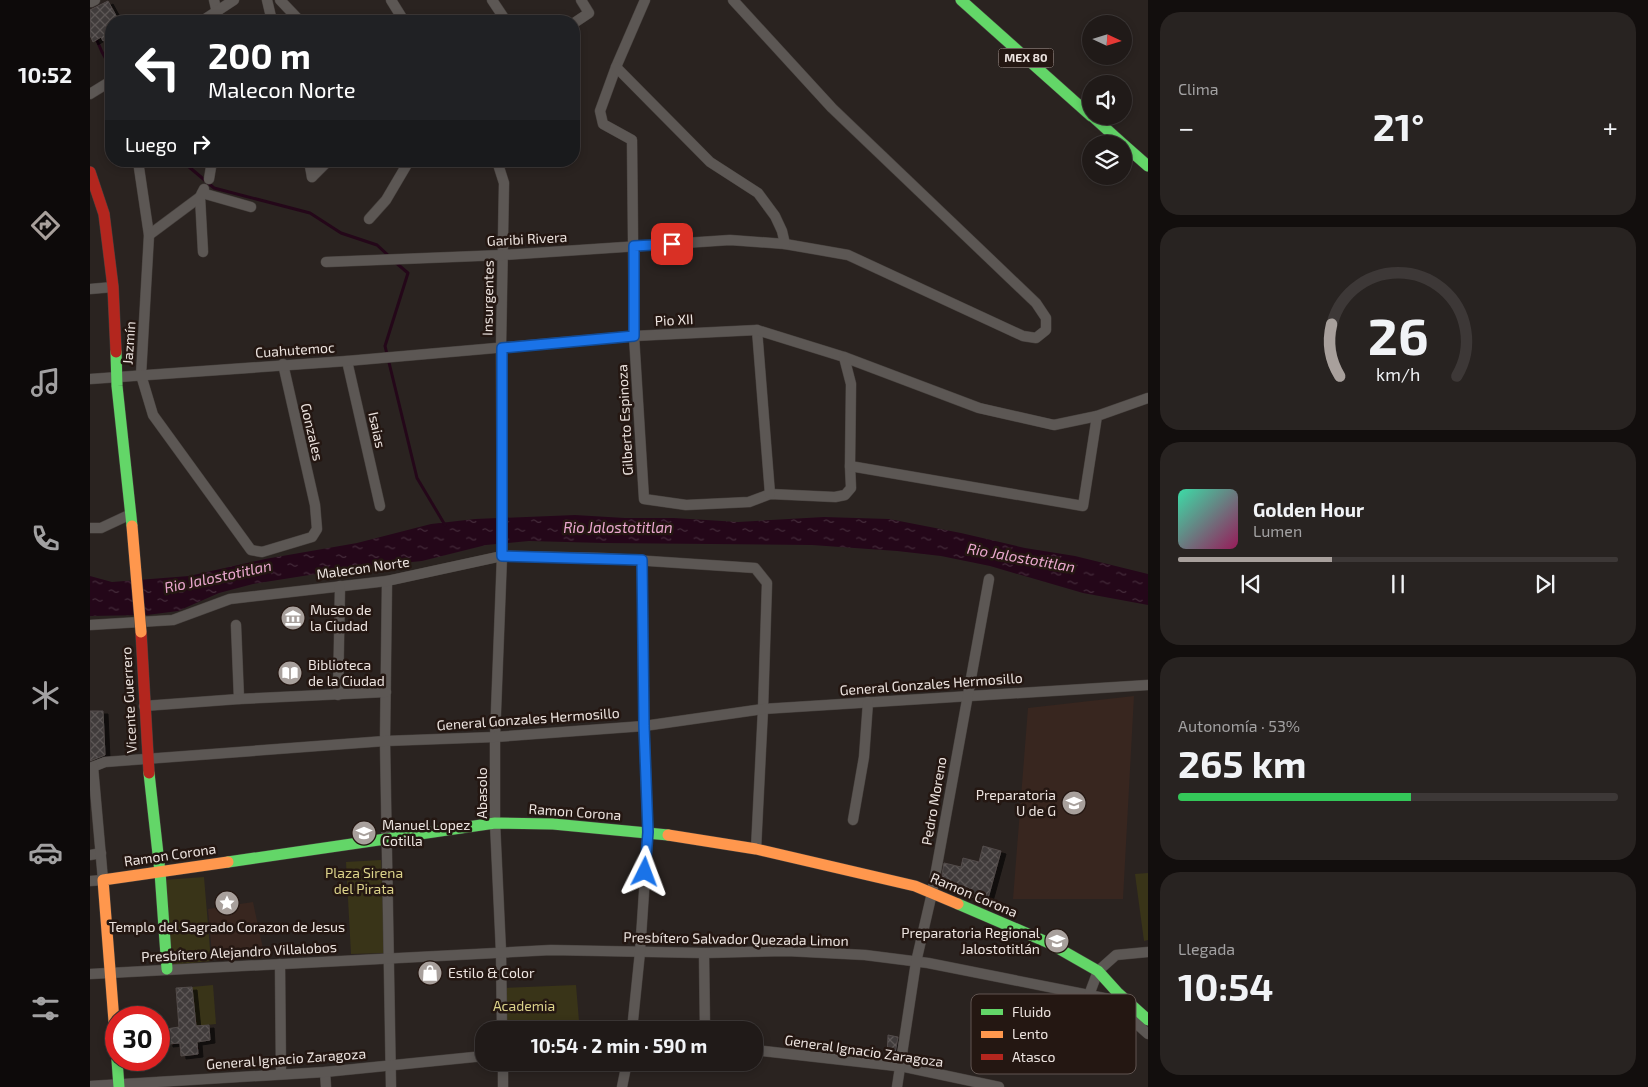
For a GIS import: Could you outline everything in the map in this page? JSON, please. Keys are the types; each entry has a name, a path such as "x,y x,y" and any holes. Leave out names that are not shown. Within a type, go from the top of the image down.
{"street":[{"path":"91,2 95,0"},
{"path":"214,0 218,15"},
{"path":"219,15 234,0"},
{"path":"267,0 271,15"},
{"path":"280,0 294,15"},
{"path":"392,0 401,15"},
{"path":"492,0 502,15"},
{"path":"580,19 589,12 581,0"},
{"path":"645,0 616,67 710,162 758,193 775,216 782,231 785,244"},
{"name":"Garibi Rivera","path":"326,262 503,254 730,240 785,244 848,255 1023,336 1036,338 1046,330 1046,318 1036,303 832,108 733,0"},
{"name":"MEX 80","path":"960,0 1082,108"},
{"name":"Gilberto Espinoza","path":"616,67 600,111 603,124 632,140 634,336 644,499 686,504 748,502 770,494"},
{"path":"90,94 105,85"},
{"name":"MEX 80","path":"1101,125 1113,135"},
{"name":"MEX 80","path":"1132,152 1148,166"},
{"name":"Jazmín","path":"139,167 149,235 141,375 153,415 236,529"},
{"path":"203,252 204,190 210,167"},
{"path":"310,167 312,177 322,167"},
{"path":"369,218 386,200 405,167"},
{"name":"Insurgentes","path":"498,167 504,183 502,552"},
{"name":"Vicente Guerrero","path":"90,172 104,214 113,287 117,377 141,632 147,759 160,872 167,969"},
{"path":"149,235 204,190"},
{"path":"204,190 251,207"},
{"path":"90,206 104,214"},
{"path":"90,289 113,287"},
{"path":"758,330 770,494 835,497 845,495 851,488 851,384 844,356"},
{"name":"Pio XII","path":"502,348 634,336 758,330 844,356 980,408 1054,426 1097,416 1148,398"},
{"name":"Cuahutemoc","path":"90,379 502,348"},
{"name":"Isaias","path":"348,361 380,506"},
{"name":"Gonzales","path":"236,529 251,550 262,552 312,537 317,529 315,505 283,364"},
{"path":"850,466 1083,506 1097,416"},
{"path":"90,528 101,528 131,514"},
{"name":"Malecon Norte","path":"90,625 173,620 230,599 387,581 502,552 755,568 767,583 756,849"},
{"name":"Abasolo","path":"502,552 495,737 495,823 501,952 502,1021"},
{"path":"633,1021 640,952 648,832 644,726 642,560"},
{"name":"Pedro Moreno","path":"897,1087 916,962 932,893 989,580"},
{"path":"387,581 385,741 391,1087"},
{"path":"338,695 340,586"},
{"path":"236,626 240,699"},
{"name":"General Gonzales Hermosillo","path":"92,767 105,762 385,741 495,737 644,726 763,709 1148,685"},
{"path":"144,706 386,692"},
{"path":"852,820 864,757 868,702"},
{"path":"92,767 113,1006"},
{"name":"Ramon Corona","path":"90,881 495,823 553,824 648,832 756,849 915,886 1049,943 1098,971 1112,994"},
{"path":"90,855 101,853"},
{"name":"Presbítero Salvador Quezada Limon","path":"389,959 551,950 704,953 787,951 866,955 916,962 1084,994"},
{"path":"1089,994 1098,971 1116,956 1148,952"},
{"path":"704,953 705,1021"},
{"name":"Presbítero Alejandro Villalobos","path":"90,974 389,959"},
{"path":"280,964 281,1074"},
{"name":"Ramon Corona","path":"1136,1012 1148,1020"},
{"path":"1136,1021 1148,1034"},
{"name":"General Ignacio Zaragoza","path":"763,1051 900,1067 958,1083 999,1087"},
{"name":"General Ignacio Zaragoza","path":"90,1086 227,1082 281,1074 325,1072 475,1057"},
{"path":"118,1071 119,1085"},
{"path":"503,1071 503,1087"},
{"path":"622,1087 625,1071"},
{"path":"325,1072 326,1087"}],"shaded area":[{"name":"Preparatoria U de G","path":"1134,696 1123,899 1013,899 1028,708"},
{"path":"253,902 265,958 216,959 212,954 208,909"}],"green space":[{"name":"Plaza Sirena del Pirata","path":"381,860 385,953 351,954 346,862"},
{"path":"1148,873 1148,940 1144,941 1135,874"},
{"path":"204,877 211,961 171,965 164,880"},
{"path":"213,985 216,1024 196,1026 192,987"},
{"name":"Academia","path":"576,985 579,1021 502,1021 502,988"}],"water":[{"name":"Rio Jalostotitlan","path":"575,515 738,522 824,517 889,519 1025,548 1075,556 1148,574 1148,605 1083,593 990,566 941,556 897,551 812,545 529,541 486,545 422,561 360,567 253,584 219,593 178,611 147,615 90,616 90,576 112,582 189,576 265,559 357,543 431,524 475,519"}],"building":[{"path":"108,1 116,15 105,15 105,40 103,41 101,37 93,42 90,35 90,10"},
{"path":"90,711 103,711 105,755 90,761"},
{"path":"983,846 1001,851 987,902 940,887 944,863 961,867 963,858 979,862"},
{"path":"192,987 196,1026 209,1025 210,1040 197,1042 198,1054 181,1056 180,1043 170,1044 170,1028 179,1027 176,988"},
{"path":"888,1035 898,1037 894,1059 887,1058"}],"waterway":[{"path":"95,36 105,57"},
{"path":"189,167 214,188 310,213 341,233 377,245 389,256"},
{"path":"395,262 408,273 385,346 417,478 445,525"}],"traffic: fast":[{"path":"961,0 1082,108"},
{"path":"1102,125 1113,135"},
{"path":"1132,152 1148,166"},
{"path":"116,352 117,386 132,526"},
{"path":"149,773 160,872 167,969"},
{"path":"228,862 495,823 553,824 668,835"},
{"path":"958,904 1049,943 1098,971 1119,994"},
{"path":"1136,1009 1148,1020"},
{"path":"118,1071 119,1087"}],"traffic: slow":[{"path":"132,526 141,632"},
{"path":"668,835 756,849 915,886 958,904"},
{"path":"113,1006 103,880 228,862"}],"traffic: jam":[{"path":"90,172 104,214 113,287 116,352"},
{"path":"141,632 149,773"}],"place":[{"name":"Museo de la Ciudad","path":"293,618"},
{"name":"Biblioteca de la Ciudad","path":"290,673"},
{"name":"Preparatoria U de G","path":"1074,803"},
{"name":"Manuel Lopez Cotilla","path":"364,833"},
{"name":"Templo del Sagrado Corazon de Jesus","path":"227,903"},
{"name":"Preparatoria Regional Jalostotitlán","path":"1057,941"},
{"name":"Estilo & Color","path":"430,973"}],"route":[{"path":"645,872 648,832 644,726 642,560 502,556 502,348 634,336 634,246 672,244"}]}
